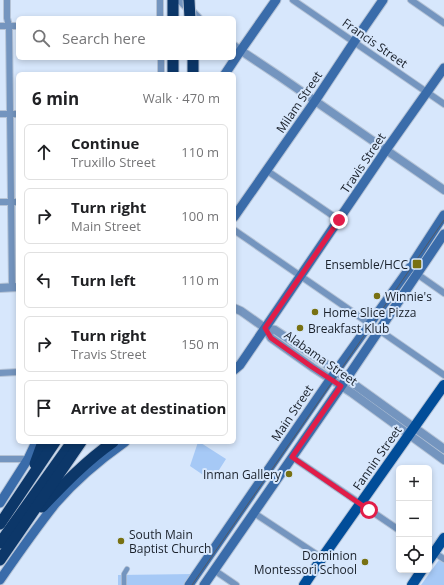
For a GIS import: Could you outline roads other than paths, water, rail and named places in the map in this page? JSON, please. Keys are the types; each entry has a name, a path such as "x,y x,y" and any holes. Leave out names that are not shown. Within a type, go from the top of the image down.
{"highway":[{"path":"172,16 173,0"},
{"path":"189,0 190,16"},
{"path":"173,60 173,72"},
{"path":"192,60 193,72"},
{"path":"31,476 42,444"},
{"path":"0,524 54,444"},
{"path":"51,461 54,450 58,444"},
{"path":"0,538 64,444"},
{"path":"0,543 71,444"},
{"path":"0,560 80,444"},
{"path":"16,536 73,474 110,444"}],"main road":[{"path":"237,48 276,0"},
{"name":"Milam Street","path":"236,214 383,0"},
{"path":"226,72 231,60"},
{"name":"Travis Street","path":"236,367 265,328 386,150 444,68"},
{"name":"Main Street","path":"188,585 330,379 409,269 444,215"},
{"name":"Main Street","path":"204,585 347,378 444,234"},
{"name":"Fannin Street","path":"304,585 444,385"},
{"path":"0,503 28,459 35,444"},
{"path":"0,580 20,550 57,503 78,480 122,444"},
{"path":"432,553 444,538"},
{"path":"412,585 420,573"}],"street":[{"path":"0,288 15,288 11,202 9,26 7,18 7,0"},
{"path":"160,0 160,16"},
{"path":"180,0 196,16"},
{"name":"Francis Street","path":"293,0 444,104"},
{"path":"411,0 444,23"},
{"path":"0,26 16,26"},
{"path":"237,48 444,190"},
{"path":"161,60 161,72"},
{"path":"0,114 16,114"},
{"path":"266,170 339,220"},
{"path":"0,202 16,202"},
{"path":"236,231 370,324"},
{"path":"417,274 444,293"},
{"path":"236,309 265,328"},
{"name":"Alabama Street","path":"265,328 275,330 347,378 412,431 444,460"},
{"name":"Alabama Street","path":"265,328 271,338 330,379 412,431 444,449"},
{"path":"379,330 444,375"},
{"path":"0,373 16,372"},
{"path":"292,457 396,528"},
{"path":"0,459 28,459"},
{"path":"254,513 322,558"},
{"path":"432,554 444,559"},
{"path":"124,585 124,574 127,569"},
{"path":"214,570 236,585"}],"tram line":[{"path":"192,585 444,220"}],"place":[{"name":"Ensemble/HCC","path":"417,264"},
{"name":"Winnie's","path":"377,296"},
{"name":"Home Slice Pizza","path":"315,312"},
{"name":"Breakfast Klub","path":"300,328"},
{"name":"Inman Gallery","path":"289,474"},
{"name":"South Main Baptist Church","path":"121,541"},
{"name":"Dominion Montessori School","path":"365,562"}]}
